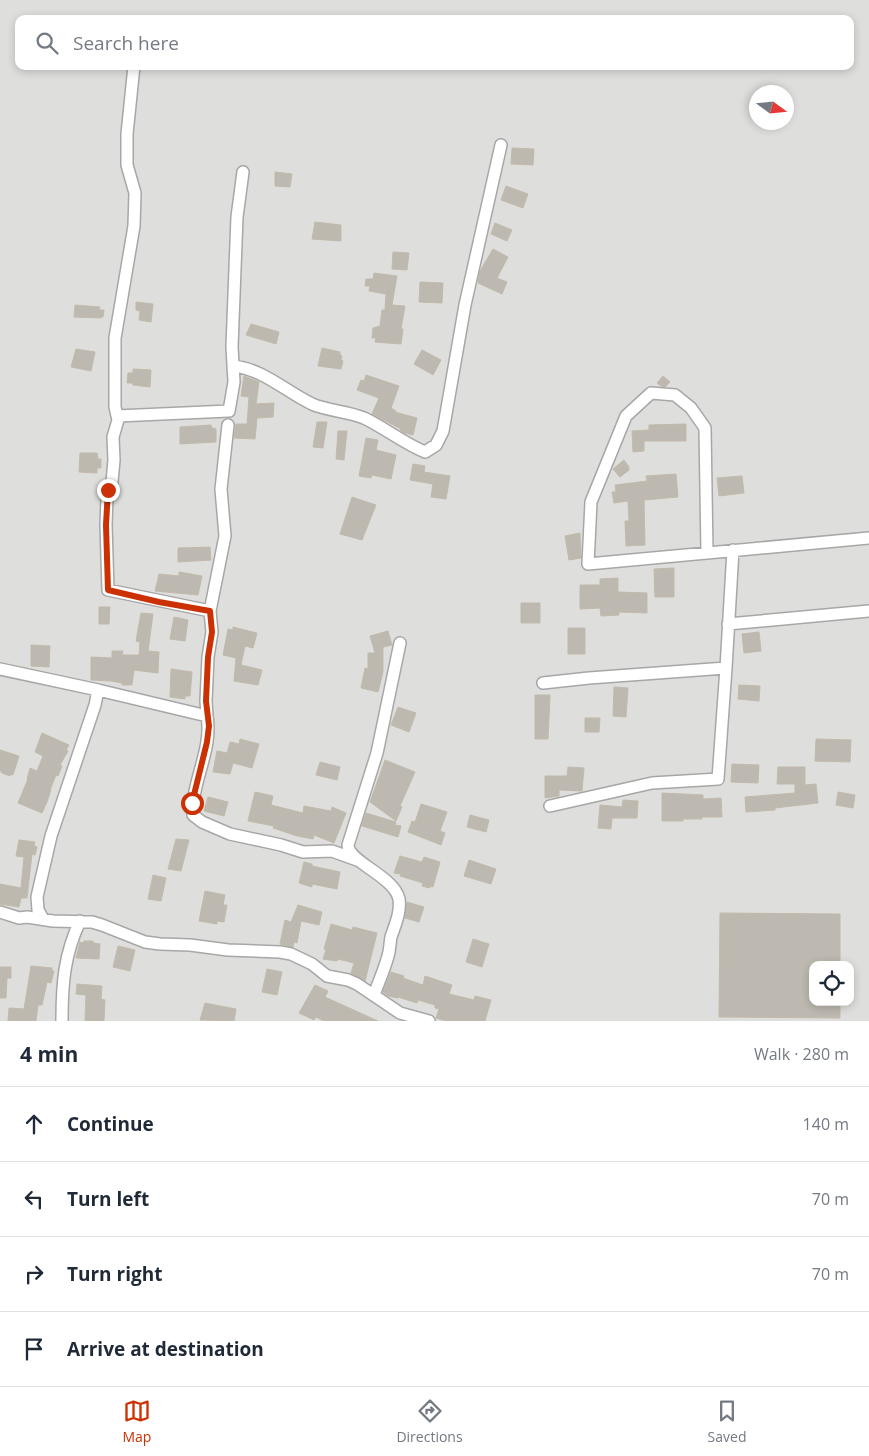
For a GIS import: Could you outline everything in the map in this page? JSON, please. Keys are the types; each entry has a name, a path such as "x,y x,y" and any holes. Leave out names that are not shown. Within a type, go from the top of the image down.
{"street":[{"path":"134,70 127,134 127,164 135,193 134,226 115,338 114,407 118,420 113,437 114,460 112,482 107,497 108,590 210,611"},
{"path":"233,366 246,367 265,375 290,392 314,404 364,418 418,450 424,452 436,445 443,431 465,305 501,145"},
{"path":"117,416 229,411 234,382 234,294 237,218 243,172"},
{"path":"708,552 705,428 691,408 675,395 651,393 626,416 591,502 588,564 869,538"},
{"path":"228,425 221,489 225,536 210,611 212,632 208,657 206,701 209,726 192,803 193,815 202,822 230,834 281,845 303,852 332,851 360,861"},
{"path":"550,806 652,783 718,779 733,550"},
{"path":"728,624 869,612"},
{"path":"374,995 389,952 399,903 394,890 385,880 350,853 348,845 377,752 400,642"},
{"path":"543,683 726,668"},
{"path":"0,669 208,716"},
{"path":"43,919 38,910 37,897 51,836 95,705 98,690"},
{"path":"0,912 19,918 27,917 102,924 145,942 291,954 312,964 327,976 348,980 400,1013 430,1021"},
{"path":"62,1021 62,988 66,958 71,940 80,921"}],"shaded area":[{"path":"0,0 869,0 869,1021 0,1021"}],"building":[{"path":"512,148 534,149 533,165 511,164"},
{"path":"275,172 292,174 290,187 275,186"},
{"path":"506,186 528,194 523,208 501,200"},
{"path":"315,222 341,225 341,241 312,239"},
{"path":"495,223 512,230 507,241 491,234"},
{"path":"493,249 508,257 497,278 507,282 502,294 478,283 480,271"},
{"path":"393,252 409,253 407,270 392,269"},
{"path":"374,273 397,276 392,305 405,306 401,329 403,329 401,344 375,342 376,338 372,338 373,328 380,326 382,310 385,310 386,294 369,291 370,286 365,286 366,279 373,279"},
{"path":"420,282 443,283 442,303 419,302"},
{"path":"136,302 153,304 151,322 139,320 140,311 136,310"},
{"path":"75,305 100,307 99,310 104,310 103,317 74,317"},
{"path":"251,324 279,332 276,344 246,335"},
{"path":"322,348 340,352 341,360 343,361 341,369 318,366"},
{"path":"76,349 95,352 91,371 71,367"},
{"path":"422,350 441,360 433,375 414,364"},
{"path":"133,369 151,370 150,387 127,383 128,373 133,373"},
{"path":"366,375 399,386 391,408 395,412 417,418 413,435 405,433 372,414 379,398 357,390 361,380 364,381"},
{"path":"244,376 259,382 256,404 274,403 273,417 257,418 255,439 234,438 236,424 247,424 249,397 241,396"},
{"path":"663,376 670,382 665,387 657,383"},
{"path":"317,422 327,422 323,448 313,447"},
{"path":"686,424 686,441 644,441 644,451 633,452 632,431 649,430 649,425"},
{"path":"211,425 212,428 216,429 216,442 180,444 180,427"},
{"path":"338,431 347,431 344,460 336,459"},
{"path":"366,438 378,440 376,450 396,455 391,479 372,475 371,478 359,476"},
{"path":"80,453 97,453 98,459 101,459 101,468 97,468 97,473 79,472"},
{"path":"624,460 629,470 620,477 613,469"},
{"path":"413,464 425,466 424,472 450,476 446,499 431,497 433,484 410,480"},
{"path":"676,474 678,497 644,500 645,545 626,546 625,521 629,521 628,501 614,503 612,492 616,492 615,485 647,481 646,476"},
{"path":"742,476 744,493 719,496 717,478"},
{"path":"352,497 376,505 362,540 340,534"},
{"path":"580,533 581,558 569,560 565,536"},
{"path":"210,547 211,560 178,562 178,548"},
{"path":"674,568 674,597 655,597 654,569"},
{"path":"179,572 202,576 198,595 155,591 159,574 179,576"},
{"path":"618,578 618,592 647,593 647,613 619,612 619,615 601,616 600,608 580,609 580,585 600,585 600,579"},
{"path":"521,603 540,603 540,623 521,623"},
{"path":"99,607 110,607 109,624 99,624"},
{"path":"141,613 153,614 148,651 159,652 158,673 134,670 132,685 91,680 91,657 112,658 112,651 123,651 122,655 139,655 140,642 136,641"},
{"path":"174,617 188,620 185,641 170,639"},
{"path":"233,627 257,633 253,648 245,646 241,665 262,670 258,685 234,681 236,658 223,655 228,629 233,630"},
{"path":"568,628 585,628 585,654 568,654"},
{"path":"388,631 392,645 383,647 383,672 378,692 361,688 365,668 368,669 368,653 375,653 370,636"},
{"path":"759,632 761,651 744,653 742,634"},
{"path":"31,645 50,646 49,667 31,666"},
{"path":"171,669 192,672 190,696 185,696 185,699 170,697"},
{"path":"739,685 760,686 759,701 738,699"},
{"path":"614,687 628,688 626,717 613,716"},
{"path":"535,695 550,695 548,739 535,739"},
{"path":"398,707 416,713 409,732 391,725"},
{"path":"585,718 600,718 599,732 585,732"},
{"path":"42,733 69,745 42,813 18,803 28,779 30,768 37,771 43,756 35,752"},
{"path":"240,739 259,744 252,768 233,763 230,774 213,772 217,751 227,753 230,742 239,744"},
{"path":"816,739 851,740 850,762 815,761"},
{"path":"0,750 19,756 13,775 11,774 10,776 2,773 0,770"},
{"path":"385,760 415,772 400,806 402,807 396,821 370,802"},
{"path":"320,762 340,767 337,780 316,775"},
{"path":"732,764 759,765 758,783 731,782"},
{"path":"568,767 584,768 582,791 559,790 559,796 545,798 545,776 567,776"},
{"path":"778,767 805,767 805,785 816,784 818,803 775,808 775,810 746,812 745,797 795,793 795,784 777,784"},
{"path":"255,792 273,796 271,805 303,813 304,806 331,811 332,807 346,813 334,843 314,835 313,839 297,836 273,828 274,826 248,821"},
{"path":"838,792 855,795 853,808 836,805"},
{"path":"662,793 703,795 703,799 721,798 722,817 662,821"},
{"path":"208,797 228,802 224,816 204,811"},
{"path":"623,800 638,801 637,818 612,818 611,829 598,828 600,805 622,807"},
{"path":"421,804 447,812 440,831 445,833 441,845 408,832 412,821 415,822"},
{"path":"366,813 396,822 395,825 401,826 398,837 362,826"},
{"path":"470,815 489,820 486,832 467,827"},
{"path":"176,839 189,840 181,871 168,869"},
{"path":"19,840 35,842 34,846 37,847 35,855 32,854 27,898 21,898 19,907 0,904 0,884 21,888 24,857 16,856"},
{"path":"400,856 422,862 424,857 440,862 433,887 422,886 423,883 394,873"},
{"path":"469,860 496,869 491,884 464,876"},
{"path":"304,862 312,864 312,866 340,872 337,889 312,884 312,887 299,883"},
{"path":"153,875 166,878 161,901 148,899"},
{"path":"205,891 225,895 223,905 227,905 224,922 217,921 217,924 199,921"},
{"path":"407,902 424,907 419,922 405,918"},
{"path":"298,905 322,912 319,925 301,921 297,943 294,942 293,947 280,944 285,920 291,922"},
{"path":"720,913 840,914 840,961 809,961 809,1006 840,1006 840,1018 719,1017"},
{"path":"331,924 352,930 353,927 377,933 365,981 351,973 354,963 338,959 337,961 323,959"},
{"path":"473,939 489,944 482,967 466,962"},
{"path":"84,941 93,941 93,943 100,944 99,959 76,958 80,942 83,943"},
{"path":"118,946 135,950 130,971 113,967"},
{"path":"31,966 52,968 52,971 54,971 51,983 47,982 42,1005 38,1005 36,1021 8,1021 9,1008 24,1009"},
{"path":"0,967 11,967 11,978 7,978 6,998 0,998"},
{"path":"267,969 282,972 277,995 262,992"},
{"path":"391,972 423,985 425,976 452,985 449,994 474,1000 475,996 491,1000 485,1021 446,1021 436,1018 439,1009 435,1008 435,1005 418,1000 417,1003 388,996 383,992"},
{"path":"77,984 102,986 101,999 105,1000 104,1021 85,1021 86,995 76,994"},
{"path":"315,985 328,991 325,997 378,1021 324,1021 316,1017 314,1020 299,1013"},
{"path":"205,1003 236,1009 234,1021 200,1020"}],"route":[{"path":"108,490 106,525 108,590 210,611 212,632 208,657 206,701 209,726 201,770 192,803"}]}
